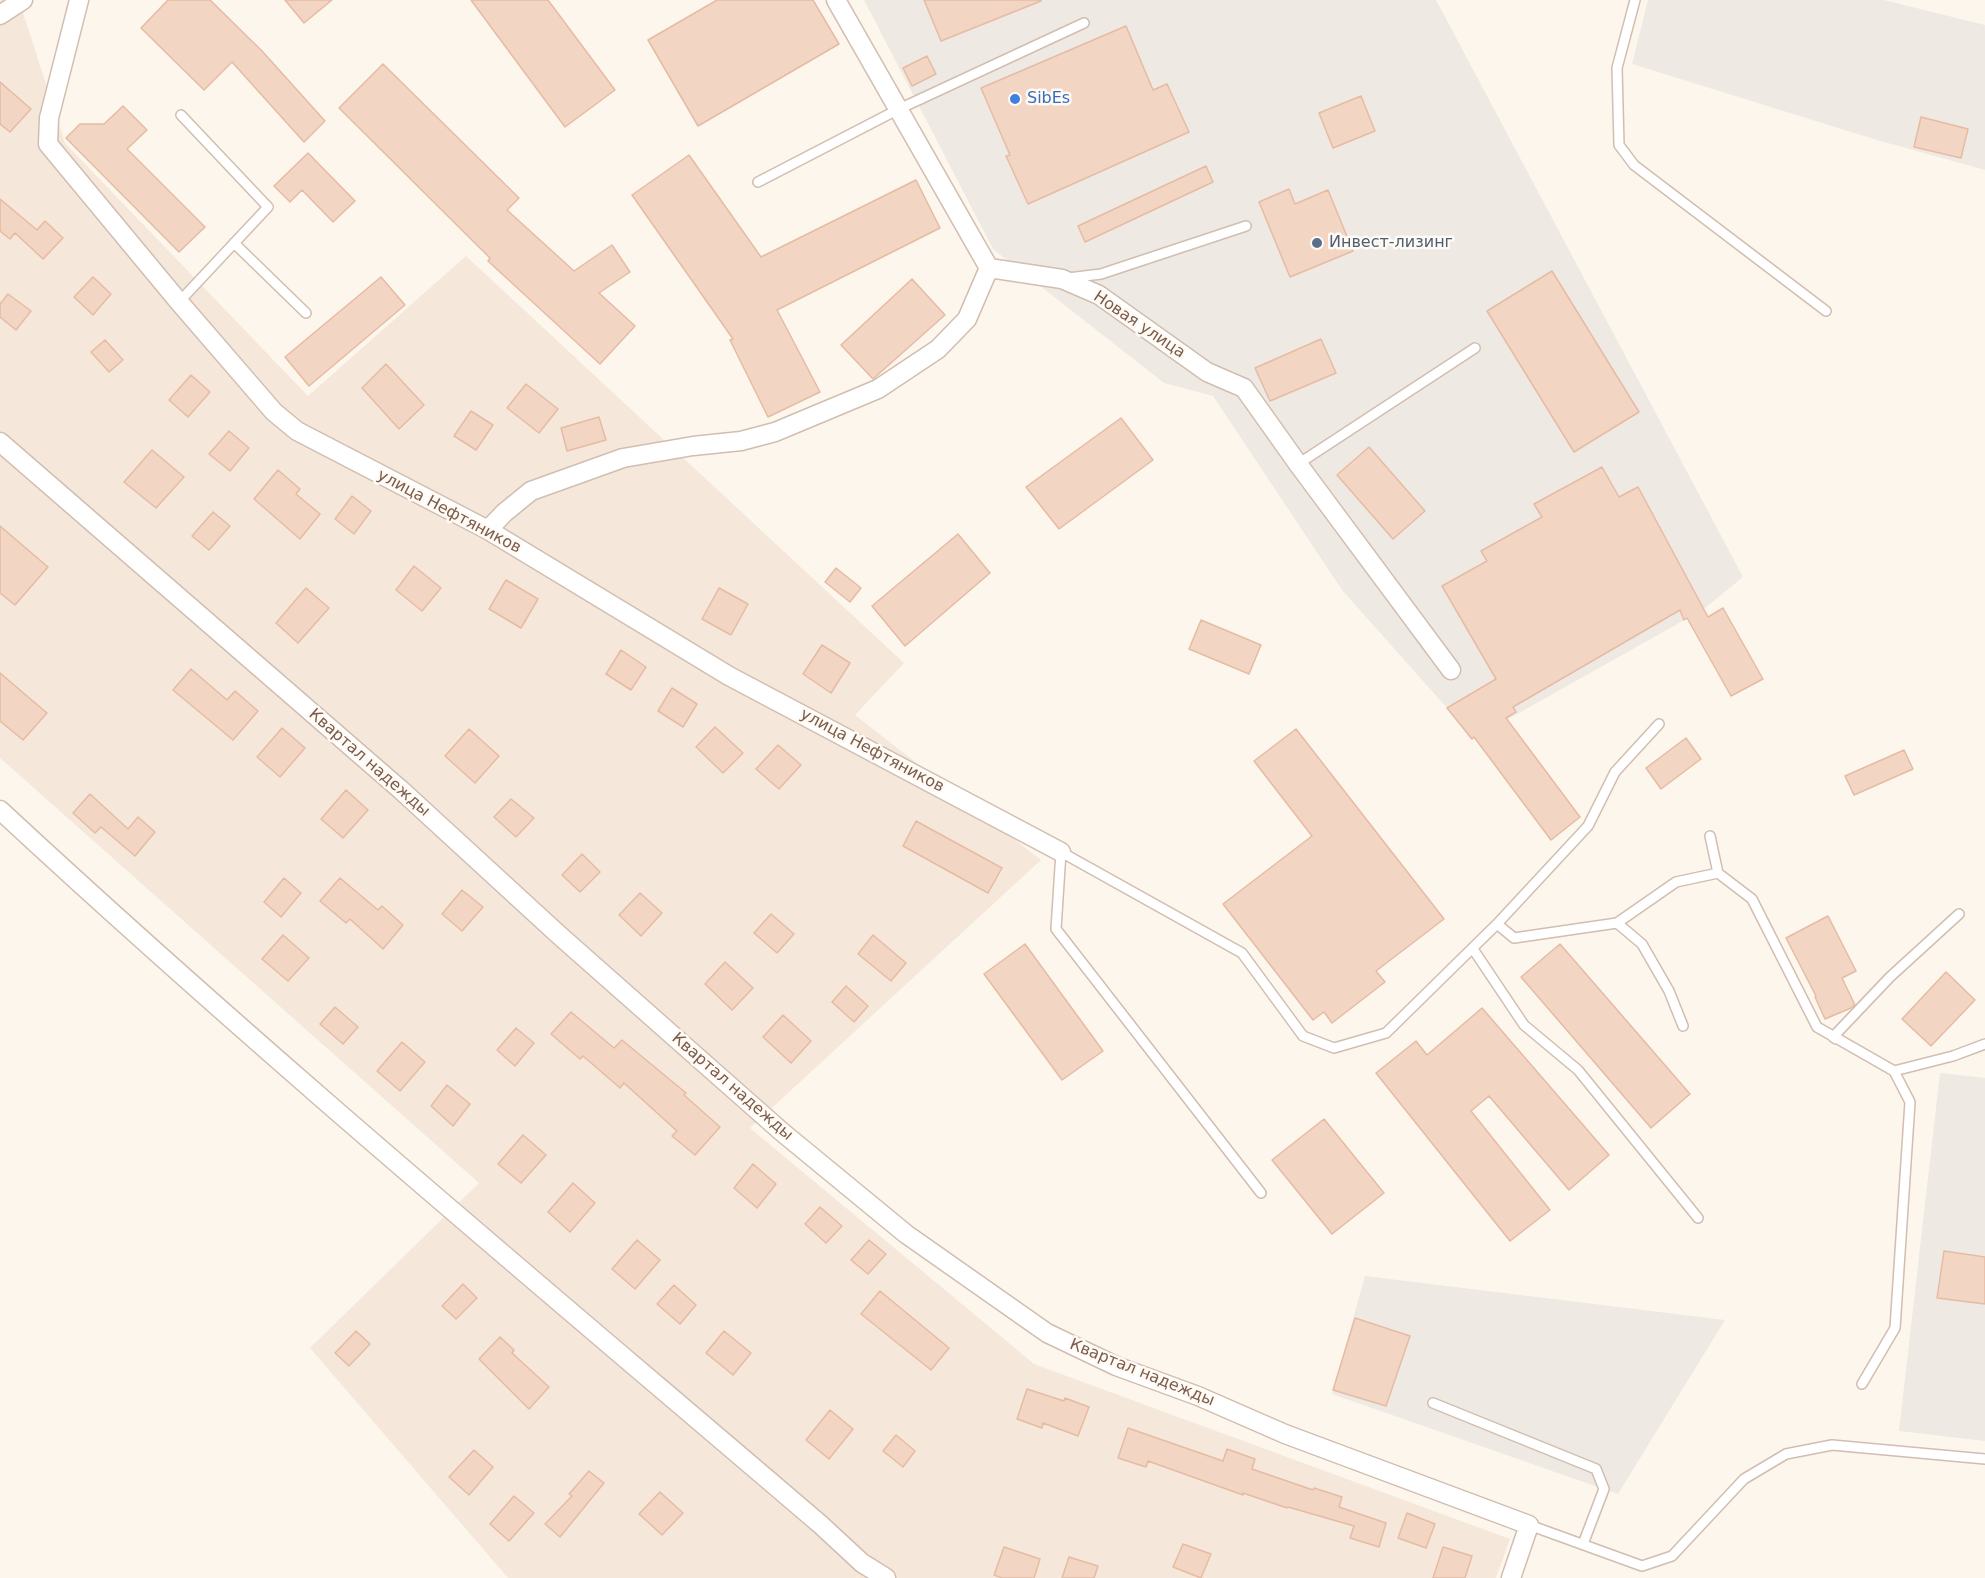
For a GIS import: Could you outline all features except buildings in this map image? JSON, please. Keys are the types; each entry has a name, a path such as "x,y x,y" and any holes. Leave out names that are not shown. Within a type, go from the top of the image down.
{"street":[{"name":"улица Нефтяников","path":"80,0 49,118 48,144 274,412 297,431 488,530 729,676 1061,852"},
{"path":"488,530 504,513 531,491 623,458 693,446 741,441 775,432 878,389 938,349 967,319 988,268 836,0"},
{"name":"Новая улица","path":"988,268 1062,279 1099,295 1207,372 1244,388 1298,465 1451,670"},
{"name":"Квартал надежды","path":"0,442 401,790 559,936 782,1132 906,1234 1047,1333 1116,1366 1198,1396 1285,1434 1529,1525"},
{"path":"0,810 110,912 408,1174 821,1525 862,1563 886,1578"},
{"path":"1511,1578 1529,1525"}],"lane":[{"path":"1635,0 1617,68 1619,146 1634,165 1826,311"},
{"path":"759,182 899,109 1084,23"},
{"path":"179,302 268,207 181,115"},
{"path":"1062,279 1101,274 1246,226"},
{"path":"234,243 306,313"},
{"path":"1298,465 1475,348"},
{"path":"1261,1193 1056,929 1061,852 1242,953 1303,1036 1334,1048 1386,1033 1473,949 1588,826 1615,772 1659,724"},
{"path":"1710,836 1718,873 1752,899 1817,1027 1894,1071 1910,1102 1895,1328 1862,1384"},
{"path":"1497,924 1514,938 1617,923 1676,882 1718,873"},
{"path":"1833,1037 1890,976 1959,915"},
{"path":"1617,923 1642,944 1669,991 1683,1026"},
{"path":"1473,949 1524,1025 1578,1070 1698,1218"},
{"path":"1894,1071 1953,1056 1985,1044"},
{"path":"1433,1402 1596,1468 1604,1489 1583,1544"},
{"path":"1529,1525 1642,1566 1672,1556 1744,1479 1786,1454 1832,1445 1985,1459"}],"shaded area":[{"path":"0,0 19,0 65,143 308,396 466,256 904,663 855,715 1041,860 750,1128 1034,1364 1510,1539 1496,1578 508,1578 310,1348 479,1183 0,758"},
{"path":"864,0 1436,0 1743,577 1704,609 1471,740 1447,708 1342,590 1213,396 1164,383 993,249"},
{"path":"1648,0 1884,0 1985,25 1985,170 1877,140 1632,64"},
{"path":"1940,1073 1985,1078 1985,1441 1899,1431"},
{"path":"1365,1276 1725,1320 1618,1494 1332,1394"}],"place":[{"name":"SibEs","path":"1015,99"},
{"name":"Инвест-лизинг","path":"1317,243"}]}
